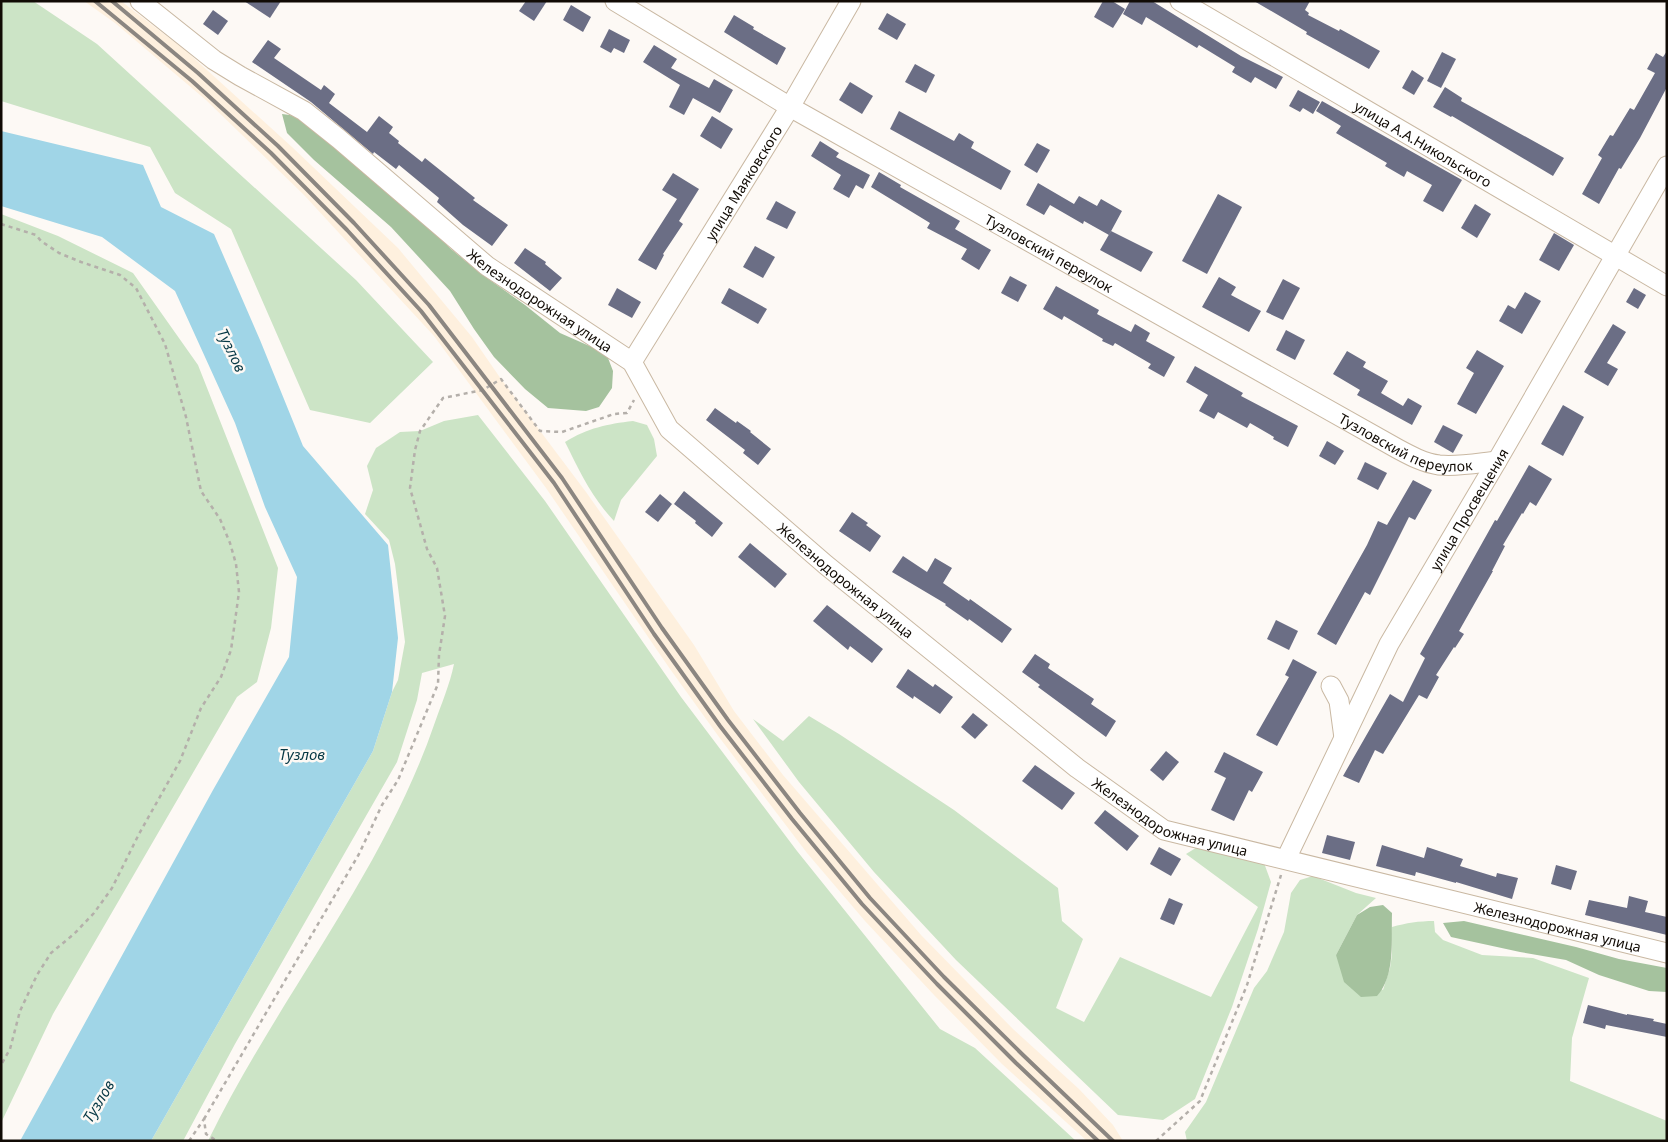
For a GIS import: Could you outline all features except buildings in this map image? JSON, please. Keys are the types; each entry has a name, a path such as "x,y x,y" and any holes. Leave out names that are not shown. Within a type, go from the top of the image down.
{"street":[{"name":"Железнодорожная улица","path":"140,1 214,60 304,112 346,145 487,266 632,362 669,429 826,565 1076,768 1164,830 1667,953"},
{"name":"Тузловский переулок","path":"615,1 790,107 1398,450 1437,465 1455,466 1497,461"},
{"name":"улица Маяковского","path":"632,362 790,107 851,1"},
{"name":"улица А.А.Никольского","path":"1180,1 1667,286"},
{"name":"улица Просвещения","path":"1286,859 1389,644 1667,166"},
{"path":"1331,686 1339,701 1344,738"}],"path":[{"path":"1,224 36,235 41,241 60,253 81,262 120,274 136,288 165,344 186,417 201,491 220,519 230,543 236,564 239,592 231,650 221,677 201,708 180,760 112,888 94,913 74,934 50,953 37,975 20,1011 10,1049 1,1065"},
{"path":"189,1141 204,1119 359,854 382,804 398,780 438,684 439,655 445,616 437,568 428,548 410,488 415,450 420,431 443,398 483,390 501,379 540,431 562,432 614,414 627,413 637,393 645,385"},
{"path":"1156,1141 1200,1101 1247,985 1286,859"},
{"path":"204,1119 206,1134 217,1141"}],"shaded area":[{"path":"84,1 121,1 186,51 292,147 398,248 472,337 501,379 586,492 694,645 734,711 783,775 921,935 1013,1029 1079,1089 1113,1125 1123,1141 1087,1141 1002,1064 865,921 807,853 719,737 546,488 434,336 304,195 206,100 115,23"}],"green space":[{"path":"1,1 33,1 97,44 356,280 433,362 370,423 310,410 231,229 175,193 150,147 1,101"},
{"path":"282,114 297,116 419,218 451,249 480,273 560,333 594,348 608,358 613,371 612,388 599,407 586,411 548,408 525,389 494,357 450,291 391,227 314,160 287,133"},
{"path":"1,214 58,236 133,273 198,365 278,568 271,628 257,682 237,697 53,1014 1,1123"},
{"path":"478,415 545,501 681,697 797,851 940,1029 975,1048 1076,1141 208,1141 265,1037 358,885 386,833 412,780 434,725 454,664 422,673 417,700 397,762 235,1044 183,1141 151,1141 373,751 392,692 398,680 405,642 395,564 389,540 365,514 373,490 367,466 376,448 400,432 420,431 444,421"},
{"path":"633,421 647,425 654,439 657,456 621,500 614,521 593,493 565,442 598,427"},
{"path":"809,716 954,810 1058,888 1062,921 1083,939 1056,1008 1084,1022 1120,957 1211,997 1258,907 1186,854 1199,846 1264,863 1271,882 1258,929 1232,1007 1195,1099 1163,1120 1118,1115 956,960 874,872 799,782 753,719 783,741"},
{"path":"1313,876 1356,893 1376,898 1357,915 1336,955 1383,990 1392,955 1392,927 1423,921 1434,921 1435,932 1443,940 1482,955 1533,958 1589,978 1572,1038 1570,1081 1667,1121 1667,1141 1187,1141 1185,1132 1206,1102 1254,988 1267,971 1284,932 1291,893 1300,880"},
{"path":"1383,905 1392,913 1390,967 1383,987 1377,996 1361,997 1344,982 1336,955 1357,915 1370,907"},
{"path":"1464,921 1619,959 1667,968 1667,992 1649,991 1599,975 1566,960 1451,937 1443,923"}],"water":[{"name":"Тузлов","path":"1,131 143,165 161,207 214,234 303,446 388,545 398,638 392,692 373,751 151,1141 20,1141 213,790 289,657 297,577 265,507 235,423 175,291 102,237 1,206"}],"railway":[{"path":"95,1 192,81 271,153 347,230 421,311 554,483 654,634 720,726 792,819 862,904 937,984 1098,1141"},
{"path":"112,1 198,73 278,146 354,223 429,305 562,478 662,628 728,720 800,813 870,898 944,977 1113,1141"}]}
